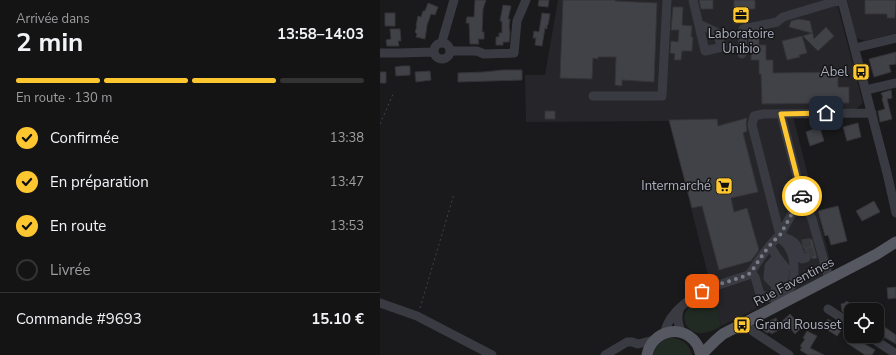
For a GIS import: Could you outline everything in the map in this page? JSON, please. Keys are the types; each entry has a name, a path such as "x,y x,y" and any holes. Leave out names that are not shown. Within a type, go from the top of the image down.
{"main road":[{"name":"Rue Faventines","path":"877,254 896,242"},
{"name":"Rue Faventines","path":"693,340 705,339 723,334 877,254 896,246"},
{"path":"647,354 654,340 664,334 676,332 682,333 693,340 701,355"},
{"name":"Rue Faventines","path":"701,355 723,334"}],"street":[{"path":"442,43 454,0"},
{"path":"450,51 477,51 484,54 514,53 517,20 526,0"},
{"path":"593,96 662,96 667,0"},
{"path":"693,0 699,24"},
{"path":"742,54 743,29 777,22 783,17 841,0 872,113 892,172 896,213"},
{"path":"855,48 896,38"},
{"path":"442,43 448,46 450,51 448,57 442,60 436,57 434,52 436,46 442,43"},
{"path":"380,53 434,52"},
{"path":"866,90 896,83"},
{"path":"781,295 776,286 777,257 775,240 752,125 754,116 763,114 872,113"},
{"path":"781,114 802,196 812,219 817,248 829,279"},
{"path":"664,334 667,323 672,316 693,296 711,287 748,275 751,272 775,240 802,196"},
{"path":"775,240 782,237 792,241 802,251"},
{"path":"751,272 755,277 760,294 766,297 781,295 787,288 789,259 782,246 775,240"},
{"path":"777,257 785,267 781,295"},
{"path":"380,303 417,316 492,355"},
{"path":"681,307 678,316 682,333"},
{"path":"828,309 844,319"},
{"path":"745,323 754,332 789,355"},
{"path":"638,344 654,340"},
{"path":"605,355 627,342 632,342 643,347 647,354"},
{"path":"880,343 896,354"}],"path":[{"path":"380,124 394,92"},
{"path":"417,316 454,194"}],"shaded area":[{"path":"558,0 836,0 863,103 856,109 793,109 793,117 833,272 721,326 669,121 526,122 525,75 545,75"},
{"path":"847,0 896,0 896,33 865,41 856,38"},
{"path":"713,293 721,326 707,332 694,332 686,324 684,317 685,313 693,304"},
{"path":"670,338 681,340 687,344 692,355 653,355 659,344"}],"building":[{"path":"475,0 486,0 483,9 482,32 484,32 484,39 478,39 479,44 470,44 469,23 466,23 467,17 474,17"},
{"path":"539,0 549,0 548,7 538,6"},
{"path":"563,0 615,0 657,3 654,82 622,80 622,86 615,85 616,57 598,57 598,59 593,58 592,79 560,78"},
{"path":"699,0 713,0 713,9 701,9"},
{"path":"734,0 755,0 755,9 748,9 748,22 734,23"},
{"path":"865,0 896,0 895,18 887,18 887,14 865,14"},
{"path":"428,3 438,7 435,15 431,14 427,25 425,39 416,37 417,34 415,32 418,16 421,17"},
{"path":"503,5 511,6 508,19 510,19 509,42 503,42 503,45 496,45 496,37 499,37 499,33 502,33 502,21 500,21"},
{"path":"673,7 683,7 682,25 692,26 692,51 682,51 681,60 674,60 675,54 670,53 671,41 678,42 679,30 671,30"},
{"path":"385,13 395,13 395,26 385,26"},
{"path":"542,13 550,14 547,29 545,28 542,46 535,45 536,38 533,38 534,31 539,32"},
{"path":"799,19 810,21 814,39 826,27 834,36 818,51 803,36 812,33 789,27 791,21"},
{"path":"390,29 400,29 401,41 398,41 399,46 387,46 386,40 391,39"},
{"path":"759,32 759,45 766,45 766,60 773,60 773,73 833,72 833,76 838,76 838,87 849,87 849,103 762,104 759,60 751,60 751,52 748,52 749,34"},
{"path":"802,36 807,53 799,55 800,57 787,60 782,41"},
{"path":"896,52 896,64 889,65 891,72 874,77 869,59"},
{"path":"410,66 410,75 396,76 395,67"},
{"path":"522,70 522,80 458,82 458,73"},
{"path":"430,71 431,80 416,82 415,72"},
{"path":"380,72 386,72 386,83 380,83"},
{"path":"891,90 892,98 887,99 892,119 880,122 878,111 885,109 881,93"},
{"path":"545,111 555,111 555,119 545,119"},
{"path":"747,118 747,131 743,133 758,192 731,198 734,212 747,208 759,250 751,261 719,270 702,206 692,208 669,120 717,119 718,126"},
{"path":"858,123 861,137 847,141 843,127"},
{"path":"820,128 824,141 810,146 806,132"},
{"path":"874,201 880,212 862,221 856,211"},
{"path":"838,206 847,241 831,245 828,235 825,236 818,211"},
{"path":"812,239 817,258 812,259 811,254 806,252 802,242"},
{"path":"896,287 896,298 888,299 887,288"},
{"path":"844,303 844,312 842,311 841,304"},
{"path":"790,314 802,327 795,334 791,329 789,331 785,327 771,334 770,332 767,333 764,331 761,325 776,318 779,324"},
{"path":"828,319 842,329 837,336 823,327"},
{"path":"884,327 896,335 896,344 884,337"},
{"path":"807,331 817,336 810,348 824,355 808,355 800,350 802,347 800,346 805,339 803,338"},
{"path":"847,343 863,343 875,350 872,355 865,355"}],"tunnel":[{"path":"802,244 813,242"},
{"path":"805,254 815,251"}],"way so far":[{"path":"702,291 748,275 774,240 780,235 802,196"}],"place":[{"name":"Laboratoire Unibio","path":"741,15"},
{"name":"Abel","path":"861,72"},
{"name":"Intermarché","path":"724,186"},
{"name":"Grand Rousset","path":"742,325"}],"route":[{"path":"802,196 781,114 826,113"}]}
